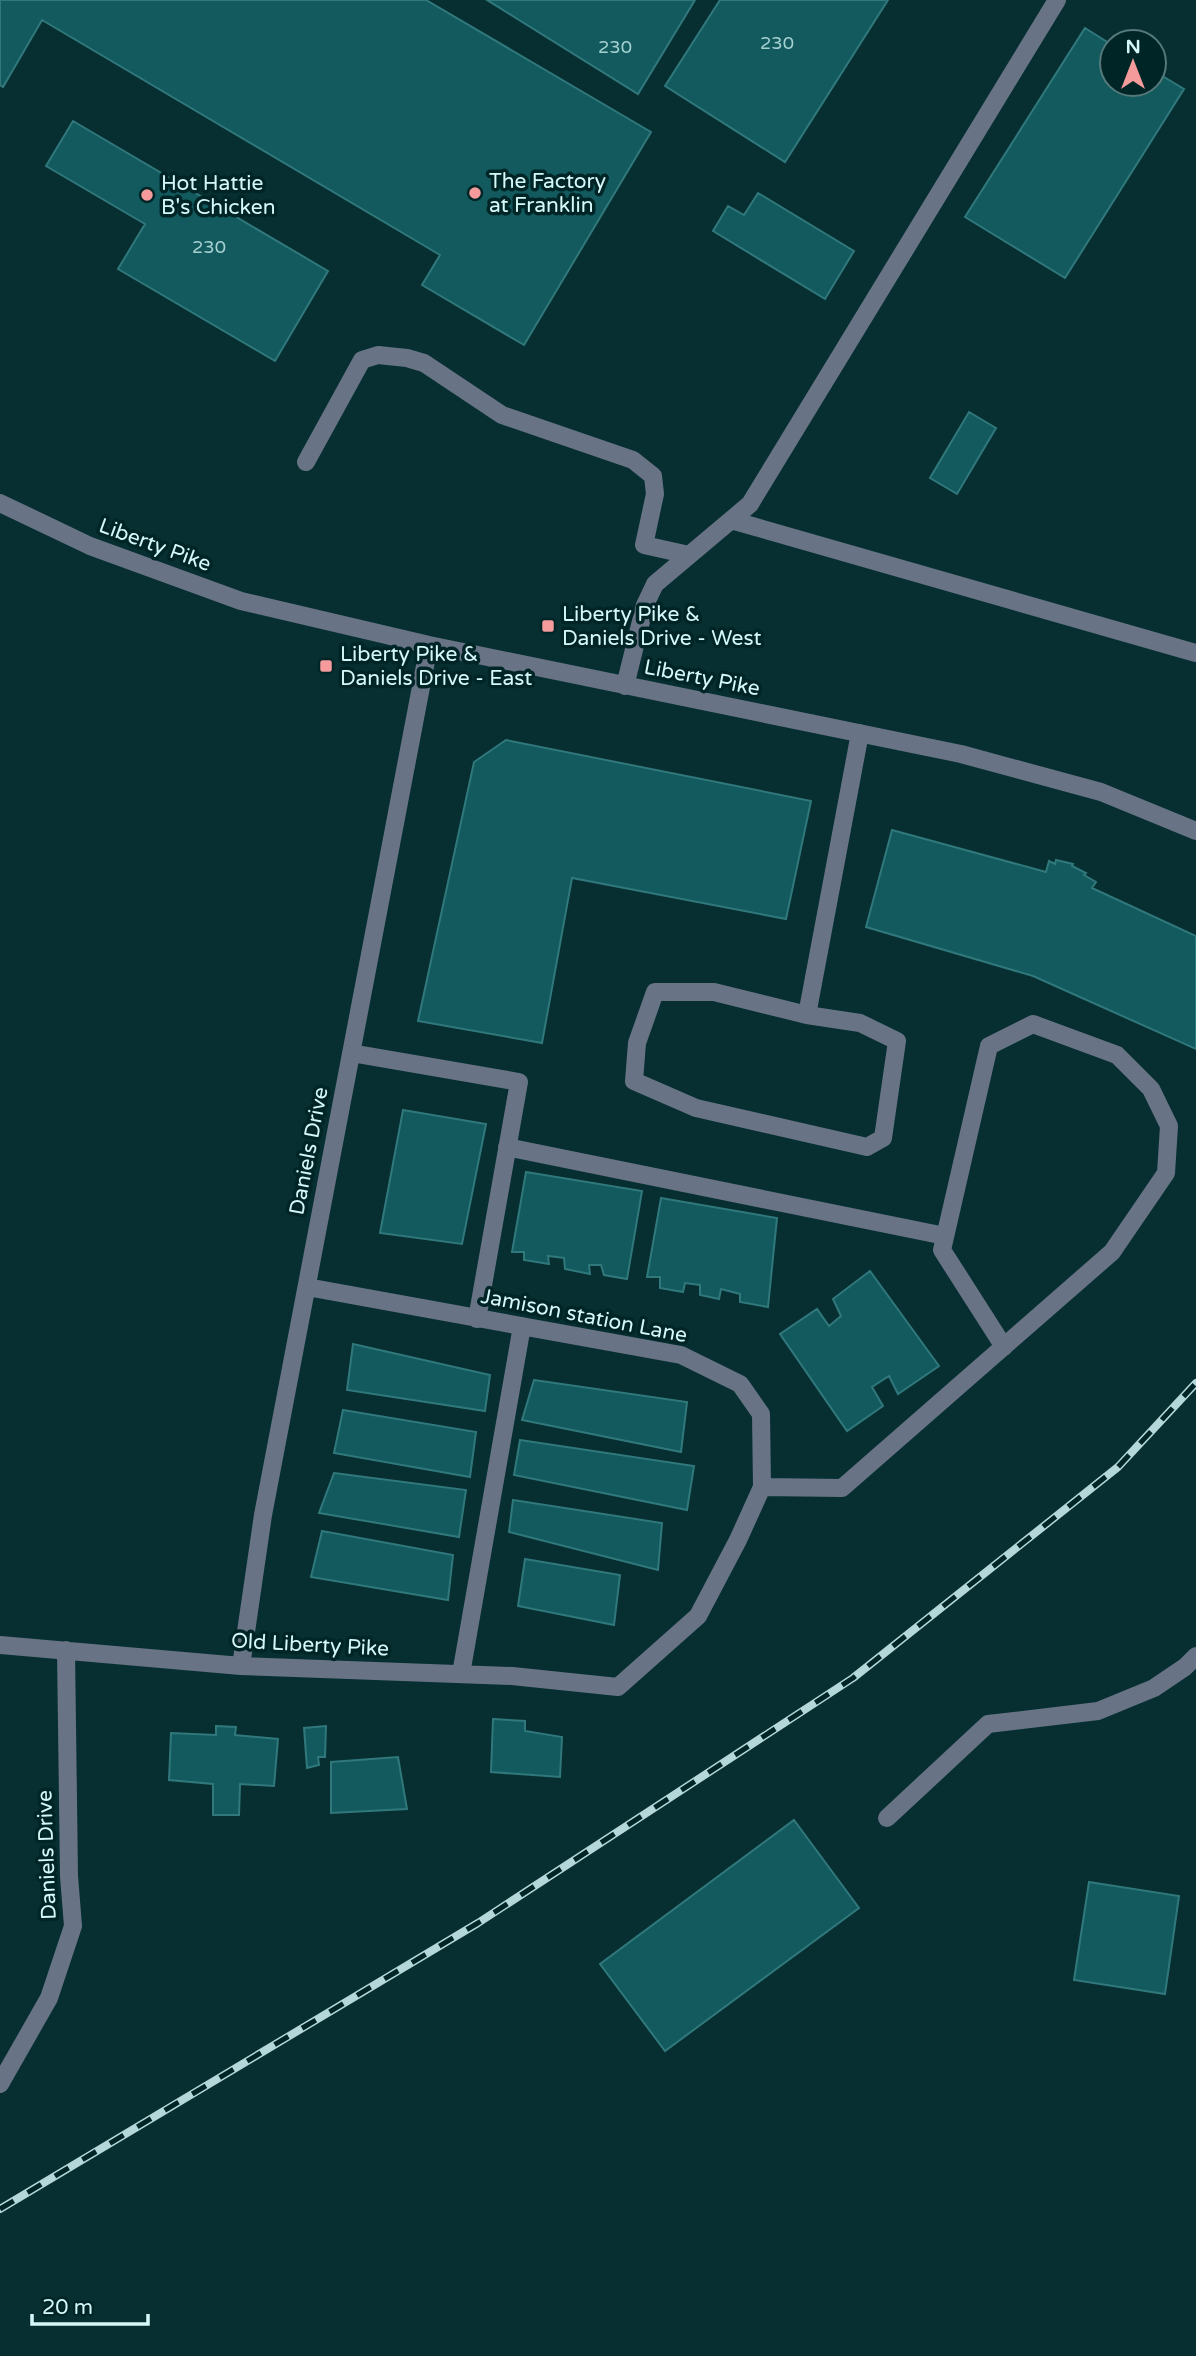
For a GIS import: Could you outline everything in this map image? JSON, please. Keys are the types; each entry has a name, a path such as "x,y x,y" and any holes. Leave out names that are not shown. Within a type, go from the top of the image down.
{"street":[{"path":"625,686 645,605 655,584 750,504 1057,0"},
{"path":"306,462 362,360 378,355 407,358 424,363 502,415 633,460 653,476 655,494 644,545 689,555"},
{"name":"Liberty Pike","path":"0,503 90,546 241,601 429,645 961,754 1101,792 1196,831"},
{"path":"731,520 1196,653"},
{"name":"Daniels Drive","path":"241,1666 263,1515 429,645"},
{"path":"807,1015 860,733"},
{"path":"655,992 714,992 807,1015 860,1023 897,1041 883,1138 867,1147 696,1108 634,1081 637,1043 655,992"},
{"path":"762,1487 842,1488 1004,1347 1112,1252 1166,1173 1169,1126 1151,1089 1116,1055 1033,1024 989,1046 942,1250 1004,1347"},
{"path":"351,1053 519,1083 477,1319"},
{"path":"507,1147 946,1236"},
{"name":"Jamison station Lane","path":"307,1287 681,1355 740,1384 761,1414 762,1487 698,1616 618,1687"},
{"path":"461,1674 522,1326"},
{"name":"Old Liberty Pike","path":"0,1645 241,1666 512,1676 618,1687"},
{"name":"Daniels Drive","path":"0,2084 49,1998 73,1926 69,1876 65,1650"},
{"path":"887,1818 988,1724 1098,1711 1154,1688 1192,1665"}],"building":[{"name":"The Factory at Franklin","path":"0,0 426,0 651,132 524,345 422,285 440,255 42,20 3,87 0,85"},
{"path":"487,0 695,0 638,94"},
{"path":"720,0 888,0 785,162 665,86"},
{"path":"1085,28 1098,36 1098,98 1168,98 1168,79 1184,89 1065,278 965,217"},
{"path":"73,121 328,271 275,361 118,269 145,224 46,166"},
{"path":"758,193 854,251 825,299 713,231 728,206 744,215"},
{"path":"969,412 996,428 957,494 930,478"},
{"path":"506,740 811,801 786,919 572,878 542,1043 418,1021 474,762"},
{"path":"892,830 1046,872 1049,861 1055,864 1056,860 1073,864 1072,866 1096,882 1092,888 1196,936 1196,1049 1033,976 866,927"},
{"path":"403,1110 486,1124 462,1244 380,1233"},
{"path":"526,1172 642,1191 627,1279 604,1275 601,1265 589,1265 590,1274 565,1269 564,1258 548,1256 549,1264 524,1260 524,1252 512,1252"},
{"path":"661,1198 777,1218 768,1307 740,1302 740,1294 721,1289 719,1299 700,1295 700,1285 685,1283 683,1292 660,1288 660,1277 647,1277"},
{"path":"870,1271 939,1366 898,1394 889,1376 872,1387 883,1406 847,1431 780,1334 817,1309 829,1326 841,1316 833,1299"},
{"path":"353,1344 490,1375 485,1411 347,1390"},
{"path":"534,1380 687,1402 681,1452 522,1420"},
{"path":"343,1410 476,1432 470,1477 334,1453"},
{"path":"520,1440 694,1466 687,1510 514,1475"},
{"path":"334,1473 466,1490 459,1537 319,1513"},
{"path":"513,1500 662,1523 658,1570 509,1532"},
{"path":"322,1531 453,1555 448,1600 311,1577"},
{"path":"525,1559 620,1575 614,1625 518,1606"},
{"path":"493,1719 525,1721 525,1731 562,1737 560,1777 491,1772"},
{"path":"216,1726 236,1727 235,1735 278,1739 274,1786 240,1784 239,1815 213,1815 213,1784 169,1780 171,1733 216,1735"},
{"path":"326,1726 325,1757 318,1757 319,1765 307,1768 304,1728"},
{"path":"398,1757 407,1809 331,1813 331,1762"},
{"path":"794,1820 859,1908 665,2051 600,1964"},
{"path":"1089,1882 1179,1896 1165,1994 1074,1980"}],"railway":[{"path":"0,2209 478,1923 853,1678 1118,1467 1196,1383"}],"place":[{"name":"The Factory at Franklin","path":"475,193"},
{"name":"Hot Hattie B's Chicken","path":"147,195"},
{"name":"Liberty Pike & Daniels Drive - West","path":"548,626"},
{"name":"Liberty Pike & Daniels Drive - East","path":"326,666"}]}
